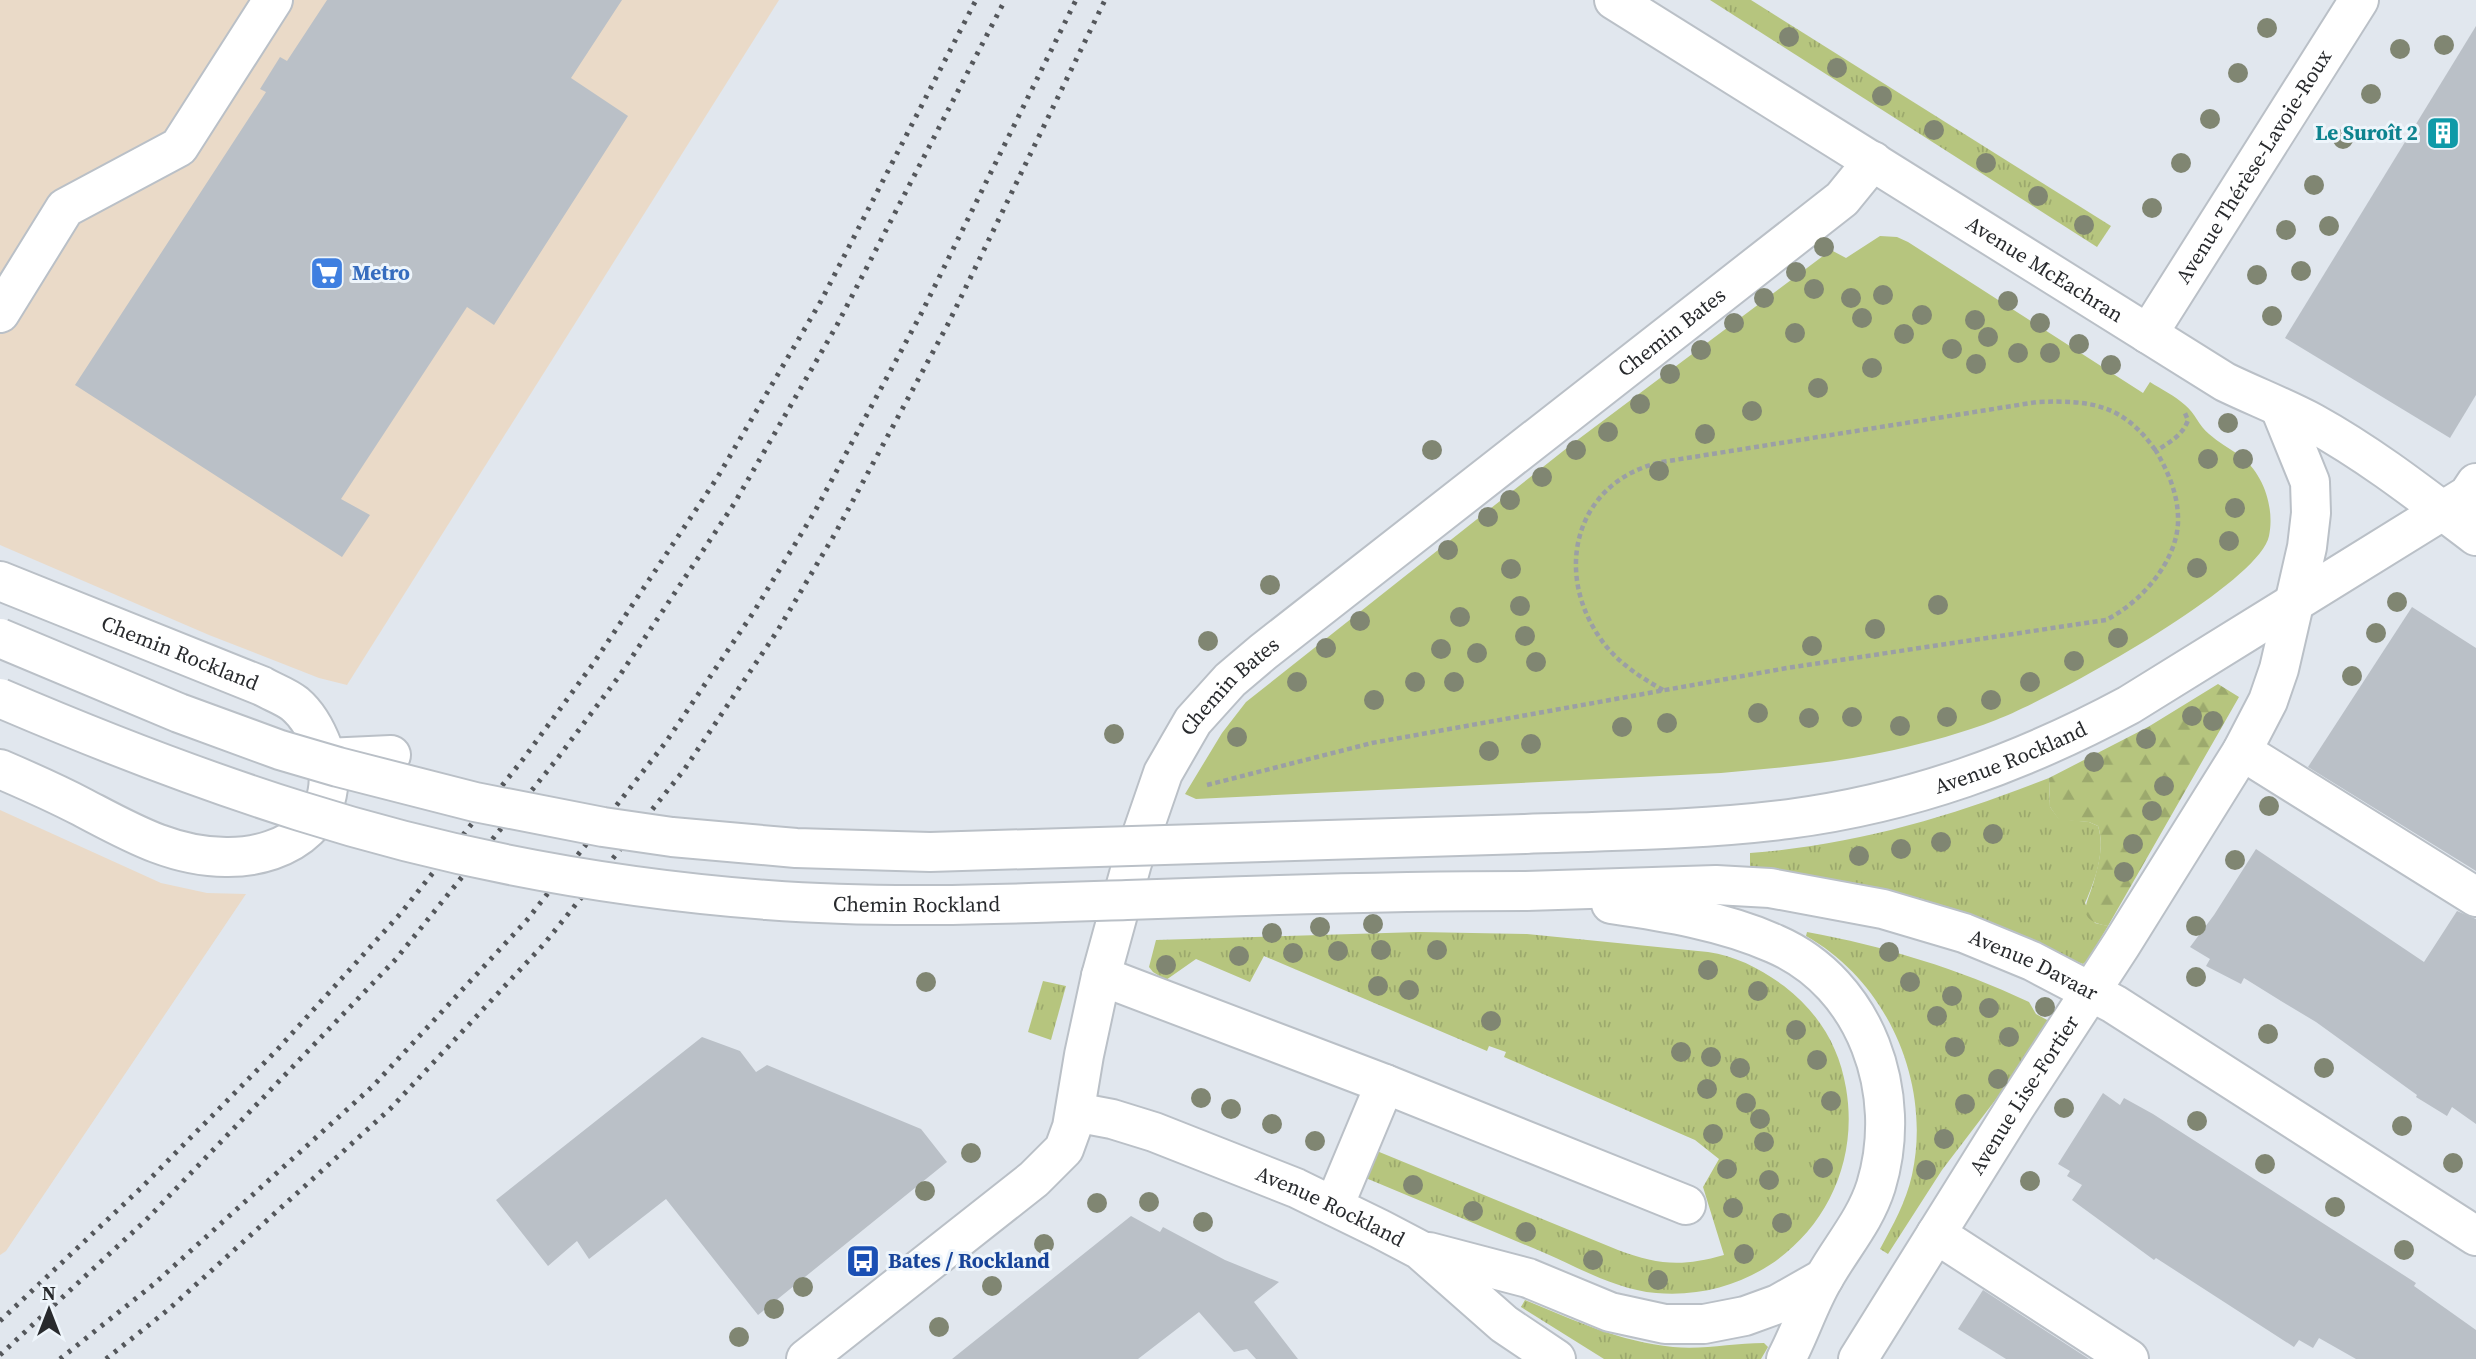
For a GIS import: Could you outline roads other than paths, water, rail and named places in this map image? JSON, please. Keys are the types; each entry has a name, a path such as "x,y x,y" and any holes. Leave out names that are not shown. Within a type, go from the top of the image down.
{"street":[{"path":"0,313 65,208 179,148 273,0"},
{"name":"Avenue McEachran","path":"1614,0 2225,382 2310,422 2352,446 2412,486 2476,536"},
{"name":"Avenue Thérèse-Lavoie-Roux","path":"2148,334 2359,0"},
{"name":"Chemin Bates","path":"806,1359 1054,1161 1064,1149 1075,1112 1101,976 1153,798 1181,738 1215,696 1284,635 1842,199 1873,161"},
{"name":"Avenue Lise-Fortier","path":"1858,1359 2242,751 2268,701 2279,669 2307,547 2312,498 2305,469 2280,408"},
{"name":"Avenue Rockland","path":"0,638 189,717 338,768 475,802 672,837 796,848 930,852 1695,827 1788,819 1878,802 1958,781 2042,750 2111,715 2294,604 2440,510 2468,495 2476,483"},
{"name":"Chemin Rockland","path":"0,581 295,704 317,734 326,758 328,774 325,798 312,824 302,835 290,844 264,855 225,858 162,846 0,769"},
{"name":"Chemin Rockland","path":"0,698 164,765 304,813 468,855 631,886 767,900 878,904 1024,904 1526,891"},
{"path":"2242,751 2476,897"},
{"path":"326,758 391,755"},
{"name":"Avenue Davaar","path":"1526,891 1716,885 1770,888 1836,898 1964,933 2032,961 2114,1004 2476,1236"},
{"path":"1526,891 1642,909 1750,934 1777,944 1808,963 1853,1011 1881,1071 1885,1105 1885,1144 1879,1175 1868,1206 1847,1245 1824,1278 1786,1359"},
{"path":"1101,976 1385,1084 1686,1205"},
{"path":"1334,1206 1385,1084"},
{"name":"Avenue Rockland","path":"1075,1112 1112,1119 1154,1132 1296,1188 1420,1250 1504,1324 1556,1359"},
{"path":"1936,1234 2129,1359"},
{"path":"1420,1250 1528,1278 1610,1312 1665,1324 1704,1324 1745,1316 1778,1304 1824,1278"}],"railway":[{"path":"0,1321 141,1188 277,1050 401,913 524,758 593,664 717,478 821,301 976,0"},
{"path":"0,1355 146,1220 396,959 557,759 620,675 734,504 837,325 1005,0"},
{"path":"60,1359 154,1284 373,1086 527,920 666,742 753,613 814,513 921,314 1076,0"},
{"path":"106,1359 169,1309 390,1109 544,944 684,770 778,630 836,532 948,324 1105,0"}],"place":[{"name":"Le Suroît 2","path":"2443,133"},
{"name":"Metro","path":"327,273"},
{"name":"Bates / Rockland","path":"863,1261"}]}
